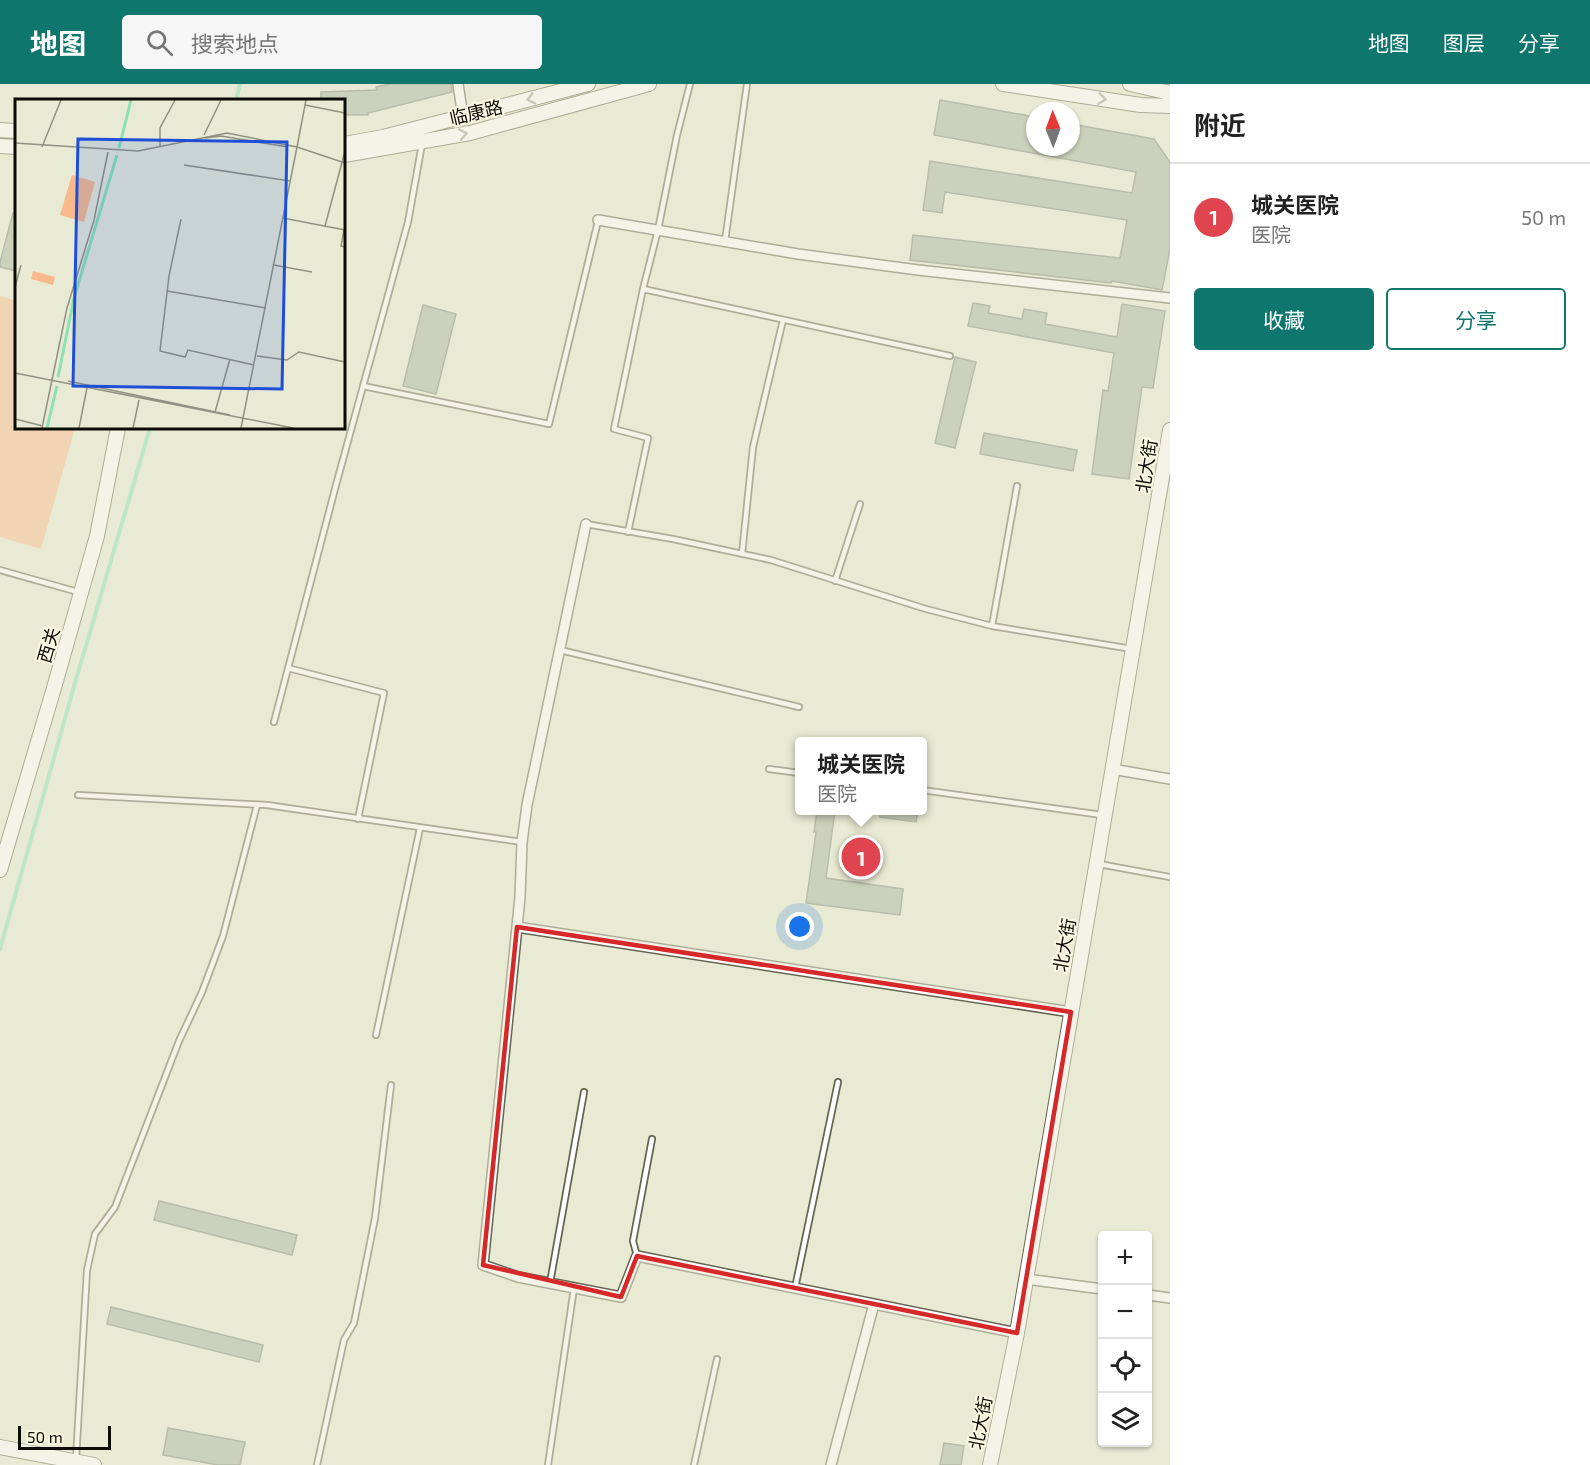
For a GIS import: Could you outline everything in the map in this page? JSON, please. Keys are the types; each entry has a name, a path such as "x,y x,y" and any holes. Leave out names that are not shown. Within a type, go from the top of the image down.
{"main road":[{"name":"临康路","path":"345,144 383,138 588,84"},
{"name":"临康路","path":"345,155 470,133 649,84"},
{"path":"1003,84 1141,105 1170,106"},
{"path":"1130,84 1170,93"},
{"path":"0,130 15,131"},
{"path":"0,146 15,147"},
{"name":"西关","path":"0,870 42,732 97,536 118,429"},
{"name":"北大街","path":"990,1465 1017,1333 1132,650 1164,509 1170,430"},
{"path":"0,1447 94,1465"}],"street":[{"path":"458,84 463,117"},
{"path":"598,220 798,254 1170,298"},
{"path":"586,524 527,805 483,1265 518,1277 621,1297 636,1256 1017,1333"},
{"path":"1112,769 1170,779"},
{"path":"517,927 1071,1012"},
{"path":"1026,1279 1098,1288"},
{"path":"1152,1296 1170,1298"},
{"path":"831,1465 874,1304"}],"lane":[{"path":"628,532 648,438 614,429 690,84"},
{"path":"725,241 747,84"},
{"path":"274,722 408,222 422,141"},
{"path":"363,386 549,424 598,220"},
{"path":"643,289 950,356"},
{"path":"742,554 753,447 783,320"},
{"path":"992,626 1017,486"},
{"path":"835,581 860,504"},
{"path":"586,524 771,560 926,609 992,626 1132,650"},
{"path":"0,570 81,593"},
{"path":"560,650 799,706"},
{"path":"288,668 384,693 358,819"},
{"path":"769,769 795,772"},
{"path":"927,791 1104,815"},
{"path":"78,795 257,805 522,842"},
{"path":"76,1461 87,1270 95,1234 115,1207 179,1041 202,992 223,936 257,805"},
{"path":"376,1035 420,828"},
{"path":"1096,863 1170,878"},
{"path":"795,1288 838,1082"},
{"path":"317,1465 344,1340 354,1323 375,1218 391,1085"},
{"path":"550,1283 584,1092"},
{"path":"636,1256 633,1241 652,1140"},
{"path":"548,1465 574,1288"},
{"path":"694,1465 717,1359"}],"highlighted area":[{"path":"517,927 1071,1012 1017,1333 637,1256 621,1297 483,1265"}],"shaded area":[{"path":"0,296 15,301 15,429 75,429 41,549 0,537"}],"building":[{"path":"390,84 451,84 452,92 368,113 368,115 345,115 345,99 321,99 321,92 377,90 376,87"},
{"path":"940,100 1026,115 1026,152 934,135"},
{"path":"1080,126 1154,139 1170,162 1170,249 1162,290 1112,281 1111,283 910,260 913,235 1120,258 1127,220 945,192 942,213 923,210 930,161 1132,193 1136,172 1049,156 1080,156"},
{"path":"13,213 15,213 15,271 0,267"},
{"path":"973,303 990,306 988,313 1022,319 1024,309 1047,313 1045,324 1117,337 1122,304 1165,311 1153,388 1142,387 1129,479 1092,474 1103,390 1108,391 1114,353 968,326"},
{"path":"423,305 456,314 436,394 403,386"},
{"path":"955,357 976,362 955,448 935,443"},
{"path":"984,433 1077,450 1073,471 980,454"},
{"path":"816,815 834,815 826,878 903,889 900,915 806,903 816,832 814,832"},
{"path":"880,815 917,815 916,822 880,817"},
{"path":"159,1201 297,1235 292,1255 154,1220"},
{"path":"111,1307 263,1345 259,1362 107,1324"},
{"path":"168,1428 245,1442 240,1465 218,1465 163,1455"},
{"path":"944,1443 964,1446 961,1465 940,1465"}],"waterway":[{"path":"236,99 240,84"},
{"path":"0,949 150,429"}],"place":[{"name":"城关医院","path":"861,857"}]}
